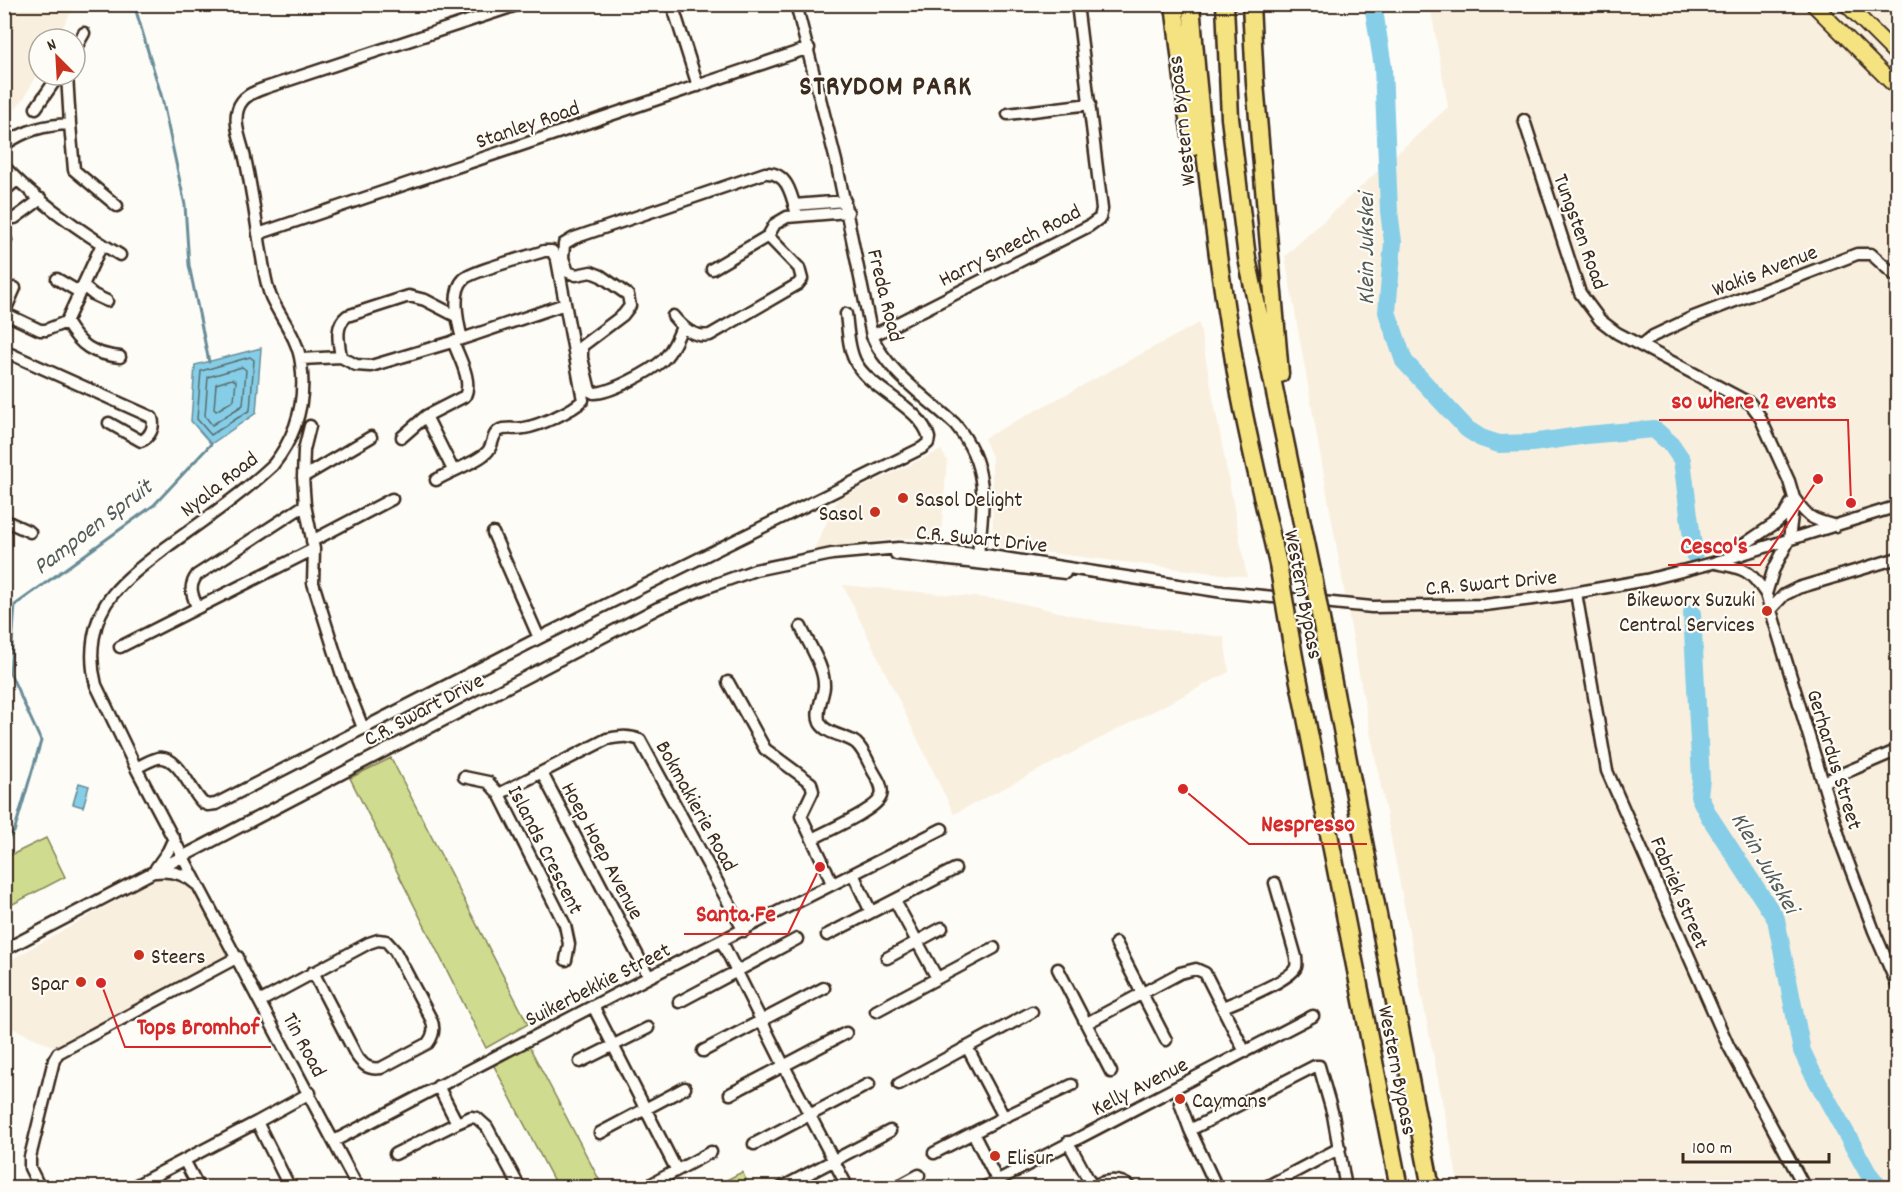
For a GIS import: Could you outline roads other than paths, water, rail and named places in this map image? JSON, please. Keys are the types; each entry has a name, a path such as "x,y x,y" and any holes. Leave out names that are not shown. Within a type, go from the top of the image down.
{"highway":[{"path":"1174,4 1187,112 1235,369"},
{"name":"Western Bypass","path":"1191,4 1198,101 1235,369 1278,564 1294,657 1400,1188"},
{"name":"Western Bypass","path":"1225,4 1230,118 1248,258 1312,571 1431,1188"},
{"path":"1251,4 1255,83 1285,445"}],"main road":[{"path":"1813,4 1898,88"},
{"path":"1846,4 1898,57"}],"street":[{"name":"Nyala Road","path":"183,855 136,768 96,685 93,674 92,647 100,617 112,595 136,571 265,472 281,455 297,422 303,393 301,359 269,290 236,118 237,111 249,94 520,4"},
{"path":"672,4 698,86"},
{"name":"Freda Road","path":"796,4 809,48 847,207 872,336 889,364 955,424 979,462 983,501 978,558"},
{"name":"Harry Sneech Road","path":"872,336 1089,226 1100,218 1102,209 1077,4"},
{"name":"Stanley Road","path":"258,234 809,48"},
{"path":"36,108 51,87"},
{"path":"68,87 74,170 117,206"},
{"path":"1008,114 1090,104"},
{"name":"Tungsten Road","path":"1524,120 1580,293 1600,320 1617,333 1750,403 1766,427 1794,498 1789,540"},
{"path":"4,145 28,131 70,124"},
{"path":"4,166 41,199 120,255"},
{"path":"682,327 671,350 653,368 605,392 590,391 582,357 582,346 623,315 630,306 630,300 623,290 595,273 576,275 568,273 562,258 564,244 574,238 765,173 775,173 780,176 785,182 796,210"},
{"path":"4,191 17,180"},
{"path":"15,218 41,199"},
{"path":"712,269 768,236 775,224 796,210 847,207"},
{"path":"673,316 682,327 697,335 710,335 801,281 800,268 768,236"},
{"path":"15,288 4,313 40,330 66,322 102,244"},
{"path":"402,437 426,416 460,399 468,389 458,340 456,316 459,287 466,277 550,250 557,260 583,400 572,409 534,425 500,430 495,434 485,455 436,480"},
{"name":"Wakis Avenue","path":"1642,345 1653,336 1691,318 1857,254 1871,254 1898,278"},
{"path":"57,279 107,301"},
{"path":"341,357 339,326 347,316 410,296 425,300 456,316"},
{"path":"301,359 341,357 356,365 371,366 565,304"},
{"path":"136,768 159,758 173,763 186,778 198,798 203,803 211,805 539,638 922,448 928,443 928,432 922,423 865,374 855,362 846,314"},
{"path":"66,322 75,337 86,346 103,355 120,357"},
{"path":"4,351 148,416 152,418 153,424 149,435 141,441 109,423"},
{"path":"426,416 453,470"},
{"path":"310,426 304,450 303,477 305,504 313,545 313,583 342,675 363,728"},
{"path":"303,477 371,437"},
{"path":"1717,562 1777,522 1784,516 1794,498 1807,516 1837,526"},
{"path":"120,647 313,545 392,499"},
{"path":"197,607 191,589 192,582 197,575 305,504"},
{"name":"C.R. Swart Drive","path":"4,950 658,608 755,570 832,555 917,549 978,558 1067,566 1080,571 1223,592 1372,607 1432,608 1515,603 1646,580 1717,562 1897,507"},
{"path":"4,520 30,532"},
{"path":"492,533 539,638"},
{"path":"1766,594 1773,571 1789,540"},
{"path":"1771,609 1784,596 1798,588 1898,558"},
{"path":"1717,562 1742,568 1757,581 1766,594"},
{"name":"Fabriek Street","path":"1576,593 1607,771 1728,1045 1805,1188"},
{"name":"Gerhardus Street","path":"1766,594 1842,846 1874,932 1898,987"},
{"path":"801,627 823,680 820,723 828,730 847,738 858,746 879,782 882,794 881,799 870,808 812,839"},
{"path":"728,682 765,750 811,783 813,791 801,816 832,884"},
{"name":"Bokmakierie Road","path":"499,795 607,739 632,736 640,740 744,931"},
{"path":"1823,782 1898,750"},
{"name":"Hoep Hoep Avenue","path":"542,773 649,977"},
{"name":"Islands Crescent","path":"464,777 488,783 499,795 565,925 569,944 566,960"},
{"name":"Suikerbekkie Street","path":"334,1141 649,977 942,829"},
{"path":"152,871 168,851 174,838"},
{"name":"Tin Road","path":"183,855 358,1188"},
{"path":"827,935 955,869"},
{"path":"152,871 176,872 190,879 200,888"},
{"path":"853,874 872,912"},
{"path":"1223,1007 1278,981 1296,968 1296,957 1275,883"},
{"path":"895,901 937,978"},
{"path":"887,958 942,928"},
{"path":"679,1002 797,939"},
{"path":"261,1001 313,972 369,942 386,941 396,951 431,1019 434,1028 433,1037 428,1043 373,1070 356,1055 313,972"},
{"path":"722,942 848,1188"},
{"path":"1116,943 1166,1040"},
{"path":"876,1011 994,948"},
{"path":"40,1188 30,1168 30,1157 54,1060 58,1053 237,957"},
{"path":"1058,969 1111,1072"},
{"path":"1087,1023 1180,974 1196,969 1205,973 1245,1052"},
{"path":"704,1051 824,988"},
{"path":"593,1006 676,1169"},
{"path":"899,1084 1032,1012"},
{"name":"Kelly Avenue","path":"983,1188 1068,1142 1178,1096 1245,1052 1312,1016"},
{"path":"580,1062 648,1028"},
{"path":"730,1094 846,1033"},
{"path":"967,1047 1004,1117"},
{"path":"1190,1130 1317,1066 1320,1068 1333,1115 1346,1188"},
{"path":"754,1144 869,1084"},
{"path":"934,1153 1072,1085"},
{"path":"438,1086 457,1123"},
{"path":"600,1133 685,1088"},
{"path":"131,1188 310,1093"},
{"path":"1178,1096 1190,1130 1217,1188"},
{"path":"395,1154 471,1117 482,1121 520,1188"},
{"path":"257,1122 290,1188"},
{"path":"781,1188 890,1131"},
{"path":"974,1133 997,1180"},
{"path":"1068,1142 1091,1187 1121,1180 1131,1188"},
{"path":"1264,1188 1340,1148"},
{"path":"644,1188 711,1152"},
{"path":"184,1160 199,1188"},
{"path":"895,1188 919,1175"}],"water":[{"path":"261,348 256,413 211,444 191,421 195,365"},
{"path":"79,783 89,786 83,807 73,804"}],"waterway":[{"name":"Pampoen Spruit","path":"134,4 162,98 185,205 189,265 209,362"},
{"name":"Klein Jukskei","path":"1373,4 1383,67 1389,211 1393,242 1387,312 1404,361 1467,429 1481,438 1499,444 1532,443 1654,429 1671,444 1682,460 1694,554"},
{"name":"Pampoen Spruit","path":"4,843 14,832 41,741 10,673 15,605 154,505 211,444"},
{"name":"Klein Jukskei","path":"1692,613 1701,779 1699,796 1709,816 1776,919 1802,1051 1868,1173 1880,1188"}],"place":[{"name":"Cesco's","path":"1818,479"},
{"name":"Sasol Delight","path":"903,498"},
{"name":"so where 2 events","path":"1851,503"},
{"name":"Sasol","path":"875,512"},
{"name":"Bikeworx Suzuki Central Services","path":"1767,611"},
{"name":"Nespresso","path":"1183,789"},
{"name":"Santa Fe","path":"820,867"},
{"name":"Steers","path":"139,955"},
{"name":"Spar","path":"81,982"},
{"name":"Tops Bromhof","path":"101,983"},
{"name":"Caymans","path":"1180,1099"},
{"name":"Elisur","path":"995,1156"}],"district":[{"name":"STRYDOM PARK","path":"886,84"}]}
